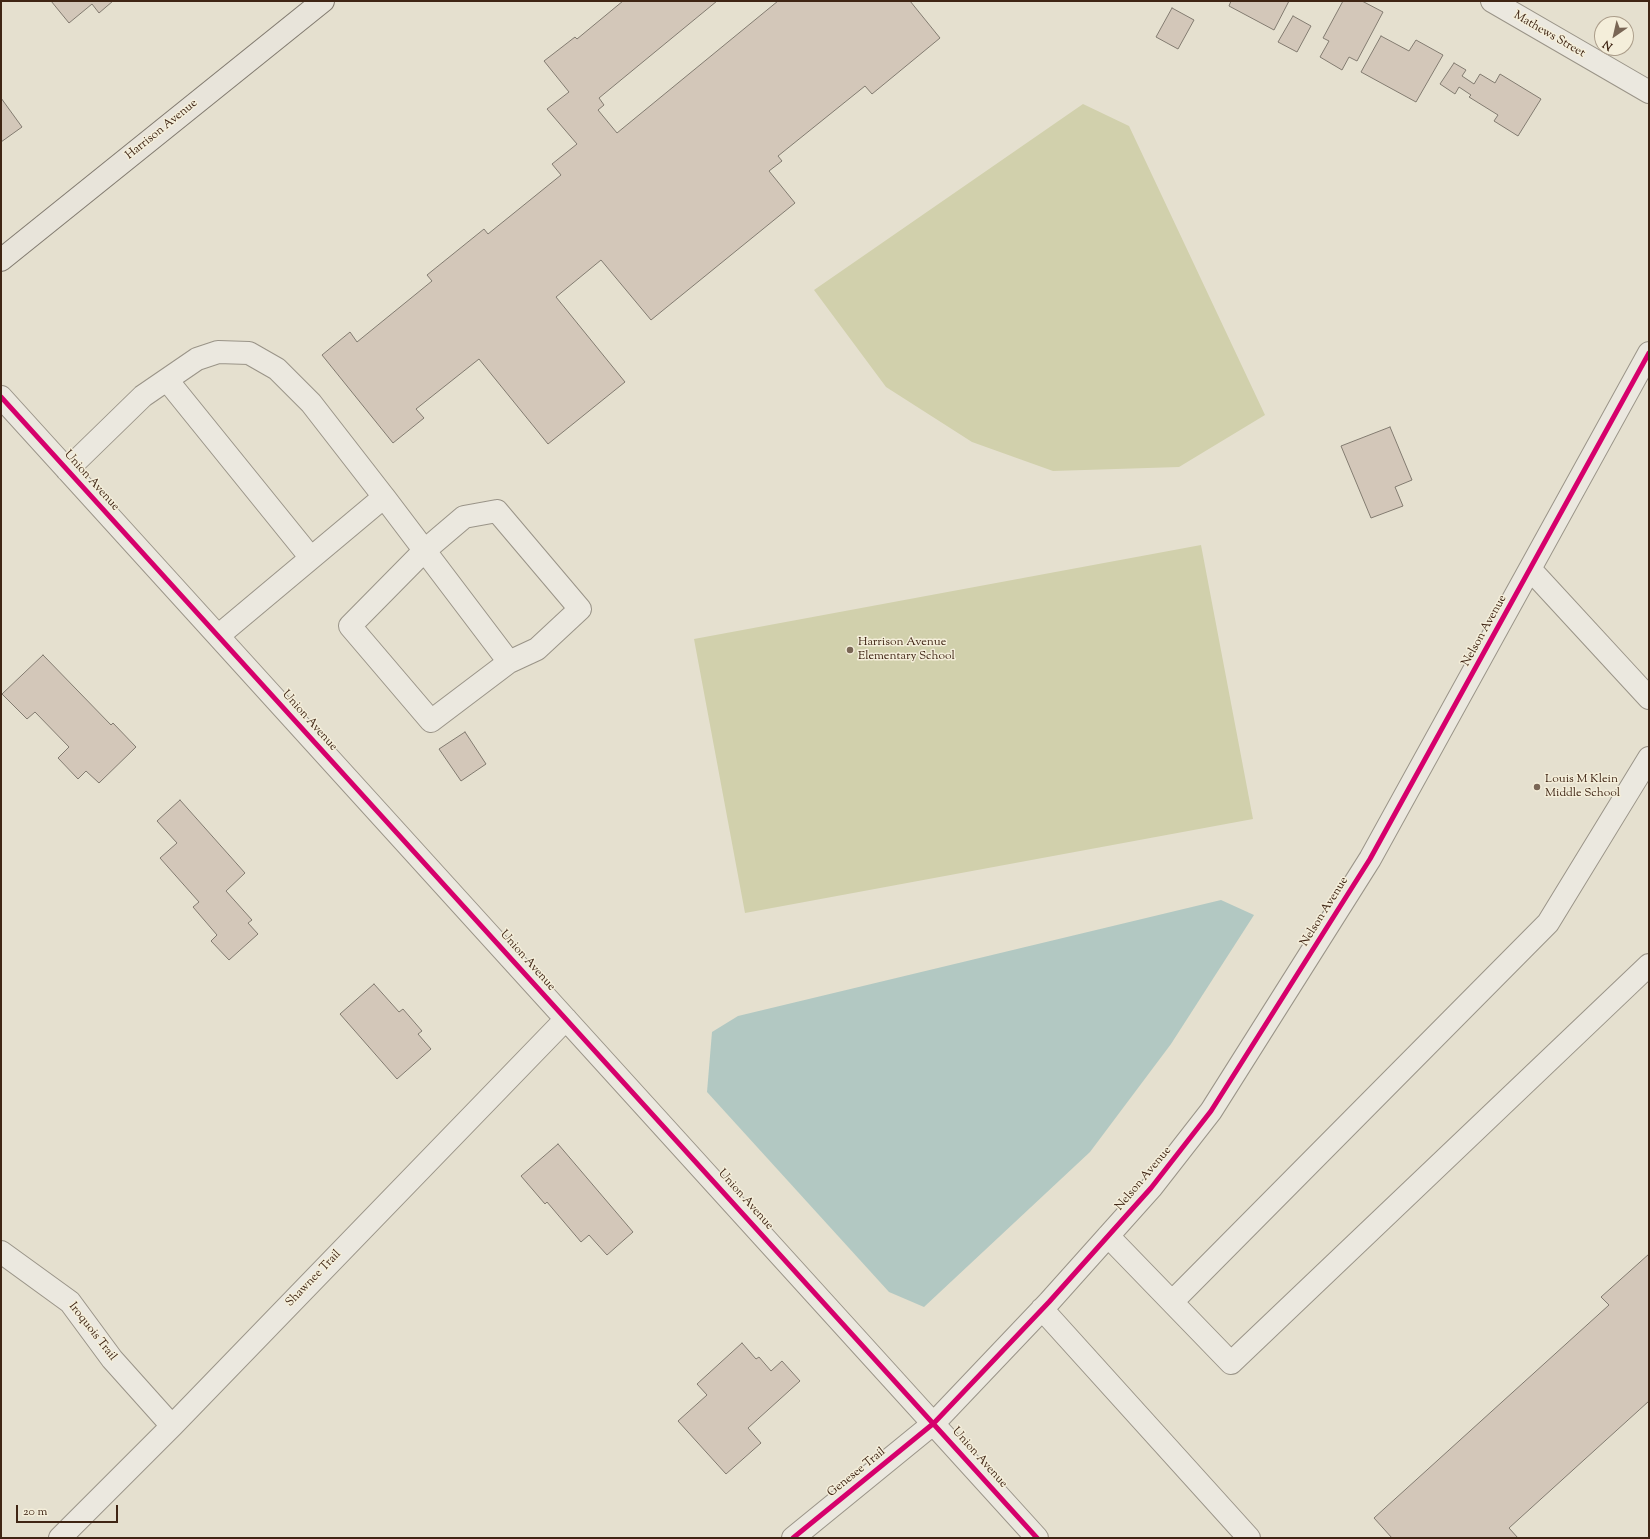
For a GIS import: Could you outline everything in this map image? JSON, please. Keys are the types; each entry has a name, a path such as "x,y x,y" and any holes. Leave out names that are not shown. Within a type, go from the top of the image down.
{"main road":[{"name":"Harrison Avenue","path":"1,260 323,1"}],"street":[{"name":"Mathews Street","path":"1492,1 1649,92"},
{"path":"67,470 143,396 197,359 218,352 249,354 277,369 311,403 509,662"},
{"name":"Nelson Avenue","path":"934,1422 1042,1309 1151,1188 1210,1110 1366,865 1649,353"},
{"path":"167,380 311,558"},
{"name":"Union Avenue","path":"1,398 934,1422 1037,1538"},
{"path":"218,636 384,497"},
{"path":"498,511 580,609 537,649 509,662 431,721 350,626 424,551 464,517 498,511"},
{"path":"1530,568 1649,698"},
{"path":"1172,1302 1548,923 1649,758"},
{"path":"1108,1236 1231,1363 1649,965"},
{"name":"Shawnee Trail","path":"60,1538 172,1426 566,1019"},
{"name":"Iroquois Trail","path":"1,1252 70,1302 112,1359 172,1426"},
{"path":"1042,1309 1249,1538"},
{"name":"Genesee Trail","path":"793,1538 934,1422"}],"green space":[{"path":"1083,104 1129,126 1265,415 1179,467 1053,471 972,442 886,387 814,290"},
{"path":"1201,545 1253,819 745,913 694,639"}],"water":[{"path":"1221,900 1254,915 1171,1044 1090,1152 924,1307 889,1292 707,1092 712,1032 738,1016"}],"building":[{"path":"51,1 113,1 99,13 92,4 69,23"},
{"path":"623,1 717,1 599,98 604,105 598,110 617,133 778,1 910,1 940,38 872,94 865,86 778,156 782,161 769,171 795,203 651,320 601,260 556,297 625,382 548,444 479,359 416,409 424,418 393,443 322,355 350,332 357,342 432,281 427,275 484,229 488,234 561,175 552,164 577,144 547,109 569,92 544,61 575,37 577,39"},
{"path":"1231,1 1289,1 1274,30 1229,6"},
{"path":"1343,1 1362,1 1383,12 1357,61 1349,57 1342,70 1320,57 1329,41 1323,38"},
{"path":"1172,8 1194,20 1178,49 1156,37"},
{"path":"1293,16 1311,26 1297,52 1278,42"},
{"path":"1381,36 1409,51 1416,40 1443,55 1416,102 1361,72"},
{"path":"1454,63 1466,70 1462,76 1474,84 1480,74 1495,83 1500,74 1541,99 1518,136 1494,121 1498,115 1469,97 1471,95 1459,87 1455,94 1440,84"},
{"path":"1,98 22,127 1,142"},
{"path":"1390,427 1412,480 1395,487 1403,506 1371,518 1341,446"},
{"path":"43,655 111,725 113,723 136,747 99,783 86,771 78,779 58,758 69,747 35,712 27,719 2,694"},
{"path":"465,732 486,764 461,781 439,749"},
{"path":"180,800 245,873 226,891 252,920 248,923 258,934 229,960 211,941 217,935 193,907 199,902 160,858 177,843 157,821"},
{"path":"374,984 399,1012 403,1009 422,1031 418,1034 431,1049 397,1079 340,1014"},
{"path":"558,1144 633,1232 607,1255 589,1235 581,1242 547,1202 545,1204 521,1176"},
{"path":"1649,1254 1649,1401 1509,1528 1518,1538 1392,1538 1374,1518 1609,1305 1601,1297"},
{"path":"742,1343 756,1359 759,1357 771,1371 782,1361 800,1381 748,1428 761,1443 726,1474 678,1421 707,1395 697,1384"}],"cycle path":[{"path":"793,1538 934,1423 1049,1302 1151,1188 1211,1111 1370,859 1649,353"},
{"path":"1,397 1037,1538"}],"place":[{"name":"Harrison Avenue Elementary School","path":"850,650"},
{"name":"Louis M Klein Middle School","path":"1537,787"}]}
